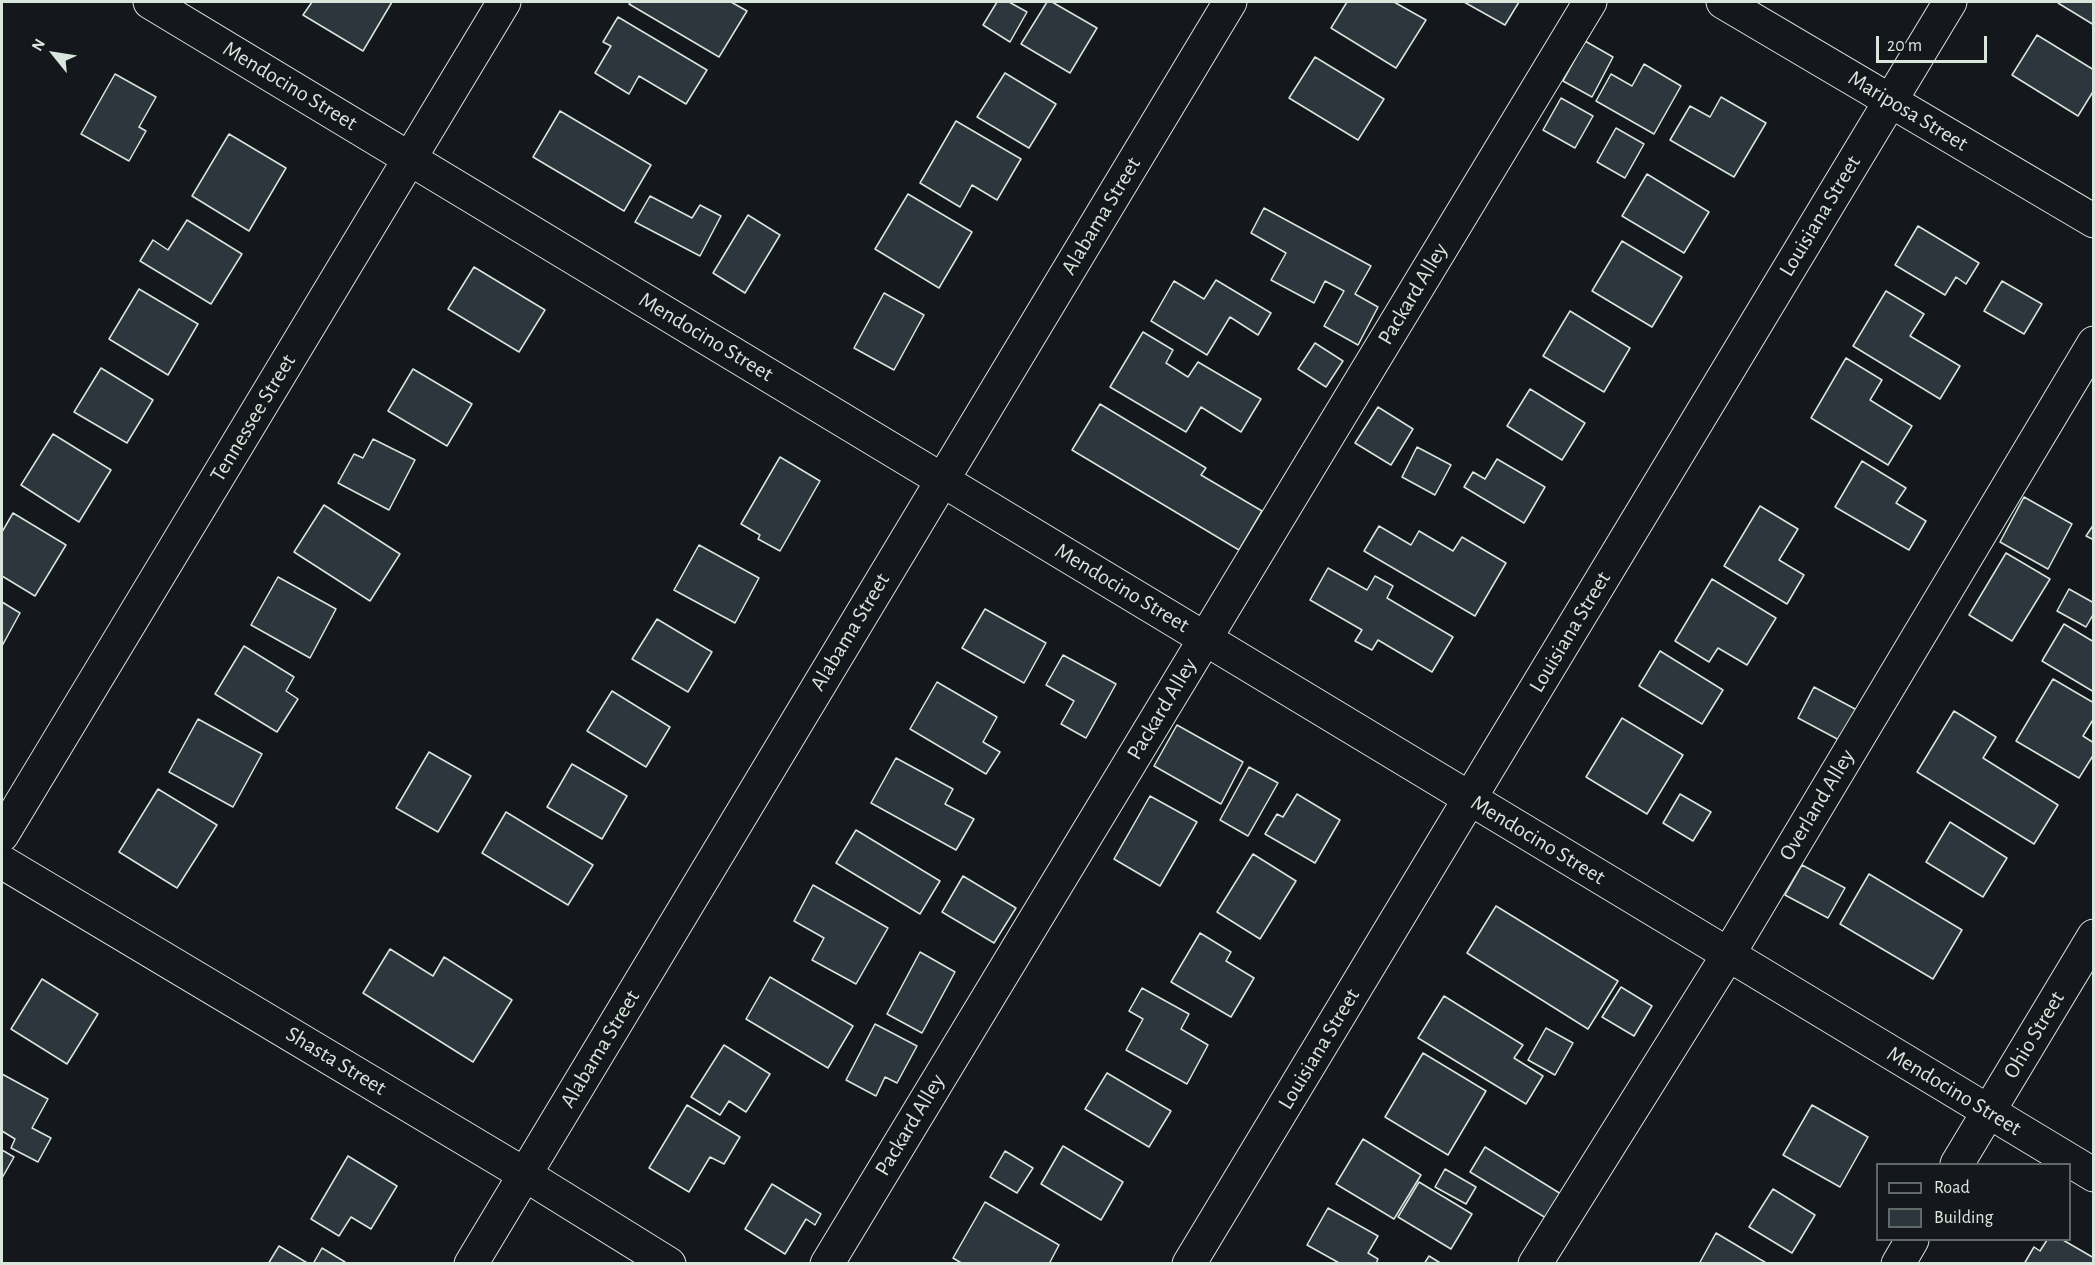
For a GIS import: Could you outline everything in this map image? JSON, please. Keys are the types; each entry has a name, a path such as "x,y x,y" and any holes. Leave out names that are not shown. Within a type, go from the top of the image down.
{"street":[{"name":"Mendocino Street","path":"150,2 2094,1175"},
{"name":"Tennessee Street","path":"2,835 504,2"},
{"name":"Alabama Street","path":"471,1263 1230,2"},
{"name":"Packard Alley","path":"827,1263 1590,2"},
{"name":"Mariposa Street","path":"1723,2 2094,221"},
{"name":"Louisiana Street","path":"1189,1263 1950,2"},
{"name":"Overland Alley","path":"1535,1263 1728,955 2094,343"},
{"name":"Shasta Street","path":"2,862 669,1263"},
{"name":"Ohio Street","path":"1958,1163 2094,936"},
{"path":"1898,1263 1911,1241"}],"building":[{"path":"312,2 392,2 363,51 303,15"},
{"path":"631,2 731,2 747,11 719,57 629,4"},
{"path":"997,2 1009,2 1027,12 1010,42 983,25"},
{"path":"1047,2 1052,2 1097,28 1070,73 1021,44"},
{"path":"1347,2 1394,2 1426,20 1396,68 1331,28"},
{"path":"1464,2 1519,2 1505,25"},
{"path":"2094,2 2094,25 2058,3"},
{"path":"618,17 707,70 686,104 639,76 629,94 595,73 611,46 603,42"},
{"path":"2037,35 2094,70 2094,90 2078,116 2012,75"},
{"path":"1585,41 1613,57 1592,97 1563,81"},
{"path":"1315,57 1384,99 1358,140 1289,98"},
{"path":"1644,64 1681,86 1654,134 1596,101 1611,74 1632,86"},
{"path":"1005,73 1056,104 1029,148 977,117"},
{"path":"115,74 156,97 139,127 146,131 129,161 81,134"},
{"path":"1721,97 1766,123 1734,177 1670,140 1690,106 1710,117"},
{"path":"1561,98 1593,116 1575,148 1543,130"},
{"path":"560,111 651,165 624,211 533,157"},
{"path":"956,121 1021,159 997,200 972,185 960,207 920,183"},
{"path":"1616,128 1644,144 1625,178 1597,162"},
{"path":"229,134 286,168 249,231 192,196"},
{"path":"1647,174 1709,212 1684,253 1622,216"},
{"path":"908,194 972,232 939,288 875,249"},
{"path":"650,196 692,218 700,205 721,216 700,256 635,222"},
{"path":"1264,208 1371,266 1355,294 1378,307 1358,345 1324,326 1344,291 1325,281 1314,303 1271,280 1286,253 1251,233"},
{"path":"748,215 780,235 745,293 713,273"},
{"path":"187,220 242,254 211,304 140,261 153,240 168,250"},
{"path":"1918,226 1979,263 1966,284 1956,277 1945,295 1895,265"},
{"path":"1622,241 1682,277 1652,327 1592,291"},
{"path":"474,267 545,310 519,352 448,309"},
{"path":"1216,280 1271,313 1258,335 1230,317 1207,355 1151,321 1174,281 1204,299"},
{"path":"2002,281 2042,304 2024,334 1984,311"},
{"path":"139,289 198,324 168,375 109,339"},
{"path":"1886,291 1924,314 1910,336 1960,366 1940,399 1853,346"},
{"path":"884,293 924,315 894,370 854,348"},
{"path":"1570,311 1630,348 1604,392 1543,356"},
{"path":"1143,332 1173,350 1166,363 1188,377 1198,362 1261,399 1241,432 1201,407 1186,432 1110,387"},
{"path":"1315,343 1343,361 1326,387 1298,369"},
{"path":"1846,358 1882,380 1870,400 1912,426 1888,465 1811,418"},
{"path":"101,368 153,400 127,443 74,412"},
{"path":"413,369 472,404 447,446 388,411"},
{"path":"1530,389 1585,423 1562,460 1507,426"},
{"path":"1100,404 1206,468 1201,475 1262,511 1239,550 1072,450"},
{"path":"1378,407 1413,429 1391,465 1355,443"},
{"path":"53,434 111,470 79,522 21,485"},
{"path":"373,439 415,460 389,510 338,483 354,454 363,458"},
{"path":"1417,447 1451,465 1435,495 1402,477"},
{"path":"780,457 820,481 780,551 758,539 760,535 741,524"},
{"path":"1497,459 1545,487 1524,523 1464,487 1473,472 1485,479"},
{"path":"1862,461 1906,488 1896,503 1926,521 1909,550 1835,507"},
{"path":"2024,497 2072,524 2048,569 2000,542"},
{"path":"324,505 400,554 370,601 294,552"},
{"path":"1760,506 1798,529 1779,560 1804,575 1787,604 1724,566"},
{"path":"13,513 66,545 35,596 2,576 2,532"},
{"path":"2094,524 2094,540 2086,536"},
{"path":"1379,526 1411,545 1419,531 1453,551 1462,537 1506,563 1475,616 1364,551"},
{"path":"699,545 759,578 735,623 674,590"},
{"path":"2006,553 2050,579 2012,641 1969,615"},
{"path":"1328,568 1367,590 1375,576 1393,586 1387,598 1453,637 1432,672 1378,640 1372,650 1355,641 1362,630 1310,600"},
{"path":"278,577 336,609 310,658 251,625"},
{"path":"1712,579 1776,618 1747,665 1718,648 1709,662 1675,641"},
{"path":"2069,589 2094,603 2094,613 2086,627 2057,611"},
{"path":"2,602 20,613 2,646"},
{"path":"985,609 1046,643 1024,683 962,648"},
{"path":"657,619 712,652 688,692 632,659"},
{"path":"2064,624 2094,642 2094,692 2042,661"},
{"path":"244,646 294,677 286,691 298,699 277,732 215,694"},
{"path":"1660,651 1723,690 1702,724 1639,686"},
{"path":"1063,655 1116,684 1086,738 1061,724 1074,701 1046,685"},
{"path":"2053,679 2094,703 2094,718 2083,736 2094,743 2094,754 2079,778 2016,741"},
{"path":"937,682 997,717 983,742 1000,752 986,774 910,729"},
{"path":"1814,687 1857,710 1841,741 1798,718"},
{"path":"612,691 670,727 646,767 587,731"},
{"path":"1954,711 1996,737 1983,758 2058,805 2034,844 1917,772"},
{"path":"1622,718 1683,755 1647,814 1586,777"},
{"path":"198,719 262,754 233,807 169,772"},
{"path":"1177,725 1243,762 1221,804 1154,766"},
{"path":"429,752 471,776 438,832 396,808"},
{"path":"896,758 953,789 945,804 974,819 956,850 871,803"},
{"path":"572,764 627,796 602,839 547,807"},
{"path":"1249,767 1278,783 1248,836 1220,820"},
{"path":"158,789 217,825 177,888 119,852"},
{"path":"1297,794 1340,820 1315,863 1265,834 1277,814 1283,817"},
{"path":"1680,794 1711,812 1693,841 1663,823"},
{"path":"1150,796 1197,822 1160,886 1114,859"},
{"path":"506,812 593,865 568,905 482,853"},
{"path":"1950,822 2007,858 1983,897 1926,862"},
{"path":"856,830 940,881 920,914 836,863"},
{"path":"1253,854 1296,881 1260,939 1217,912"},
{"path":"1802,865 1845,888 1828,918 1785,895"},
{"path":"1869,874 1962,930 1933,979 1840,924"},
{"path":"963,876 1016,908 994,943 942,912"},
{"path":"813,885 888,928 856,984 812,960 824,938 794,921"},
{"path":"1496,906 1618,981 1588,1029 1467,953"},
{"path":"1200,933 1231,952 1226,961 1254,978 1231,1017 1171,982"},
{"path":"390,949 433,976 444,957 512,1000 473,1062 363,993"},
{"path":"920,952 955,972 922,1033 887,1014"},
{"path":"770,977 853,1026 828,1068 746,1019"},
{"path":"42,979 98,1014 67,1064 11,1029"},
{"path":"1621,987 1652,1006 1634,1036 1602,1017"},
{"path":"1142,988 1189,1014 1181,1029 1208,1045 1187,1084 1126,1050 1143,1019 1129,1011"},
{"path":"1444,996 1523,1045 1514,1058 1543,1076 1526,1104 1418,1038"},
{"path":"875,1024 917,1046 897,1083 885,1077 876,1096 846,1080"},
{"path":"1546,1028 1573,1043 1555,1075 1528,1060"},
{"path":"724,1045 770,1074 746,1112 729,1101 720,1115 691,1097"},
{"path":"1423,1053 1486,1091 1448,1155 1385,1117"},
{"path":"1107,1073 1171,1111 1149,1147 1085,1109"},
{"path":"2,1074 48,1099 32,1128 51,1138 38,1162 11,1148 15,1139 2,1131"},
{"path":"687,1105 740,1137 724,1164 710,1157 689,1192 649,1168"},
{"path":"1812,1105 1868,1137 1840,1187 1783,1155"},
{"path":"1363,1139 1421,1175 1394,1219 1336,1184"},
{"path":"1063,1146 1123,1182 1101,1220 1041,1184"},
{"path":"1485,1147 1561,1194 1546,1218 1470,1172"},
{"path":"2,1150 14,1157 2,1178"},
{"path":"1005,1151 1033,1168 1017,1193 990,1177"},
{"path":"348,1156 397,1186 371,1229 351,1217 339,1236 311,1219"},
{"path":"1445,1169 1476,1187 1466,1204 1435,1187"},
{"path":"1419,1182 1472,1214 1451,1249 1398,1217"},
{"path":"772,1184 821,1214 815,1225 806,1219 785,1254 745,1229"},
{"path":"1773,1189 1815,1215 1792,1253 1749,1227"},
{"path":"985,1202 1059,1245 1049,1264 963,1264 953,1258"},
{"path":"1328,1208 1378,1236 1368,1253 1378,1259 1376,1264 1341,1264 1307,1245"},
{"path":"1716,1233 1768,1264 1699,1264"},
{"path":"2046,1241 2065,1241 2094,1258 2094,1264 2024,1264 2034,1247 2040,1251"},
{"path":"279,1246 309,1264 268,1264"},
{"path":"322,1248 345,1262 344,1264 313,1264"},
{"path":"1429,1256 1442,1264 1424,1264"}]}
